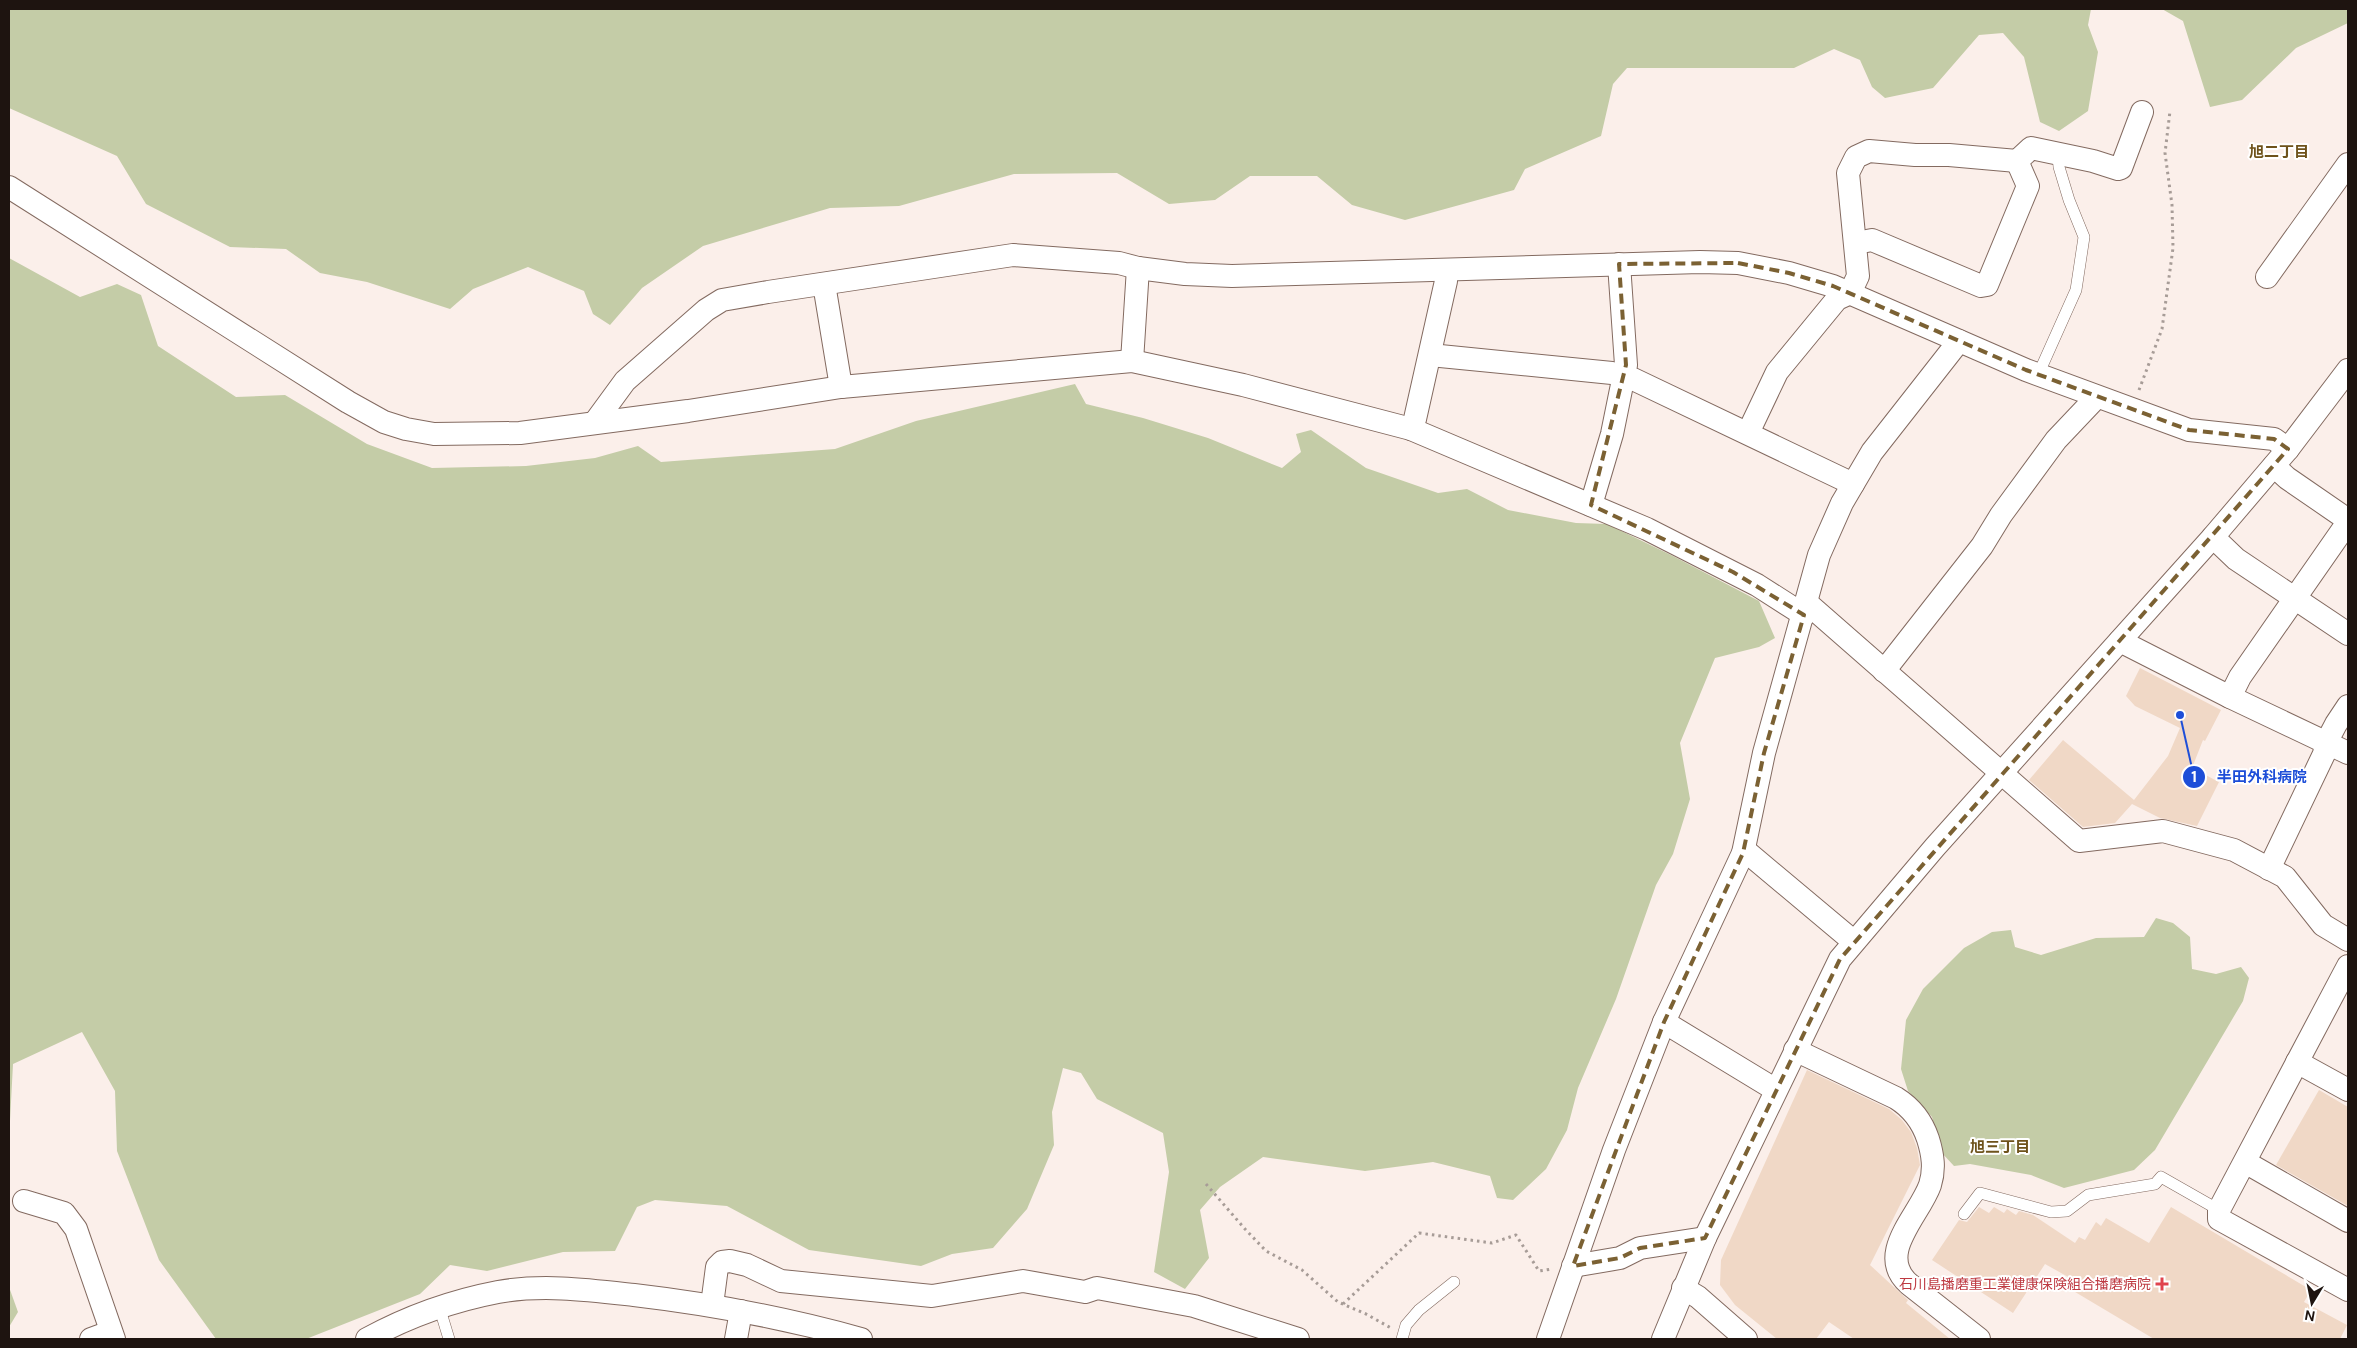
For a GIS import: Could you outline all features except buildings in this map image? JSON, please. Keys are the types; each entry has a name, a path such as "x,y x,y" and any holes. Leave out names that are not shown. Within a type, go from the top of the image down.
{"street":[{"path":"1748,434 1777,372 1837,299 1850,294 1858,276 1848,173 1856,158 1868,151 1915,156 1949,154 2017,161 2031,148 2093,161 2118,169 2121,168 2142,112"},
{"path":"1856,243 1872,240 1981,286 1987,285 2028,186 2017,161"},
{"path":"2267,277 2348,164"},
{"path":"9,187 219,322 384,422 406,429 434,434 520,433 688,411 840,387 1132,361 1243,385 1411,429 1647,529 1806,609 1884,671 2079,841 2163,831 2234,850 2285,877 2323,925 2348,940"},
{"path":"596,422 626,381 706,310 722,300 1013,255 1120,263 1138,268 1185,274 1232,276 1619,264 1738,263 1790,273 1833,286 2038,374 2189,430 2274,439 2287,478 2348,521 2240,678 2230,697"},
{"path":"1591,506 1612,434 1626,365 1619,264"},
{"path":"1132,361 1138,268"},
{"path":"1411,429 1430,356 1446,282 1446,270"},
{"path":"824,284 840,387"},
{"path":"1548,1339 1614,1150 1664,1022 1743,853 1767,744 1793,643 1806,609 1819,555 1853,484 1872,452 1959,341"},
{"path":"1430,356 1612,373 1624,376 1853,484"},
{"path":"1663,1339 1705,1238 1840,959 1853,941 2213,537 2281,457 2348,370"},
{"path":"1884,671 1982,546 2001,515 2056,440 2092,402 2094,396"},
{"path":"2213,537 2236,558 2348,634"},
{"path":"2120,641 2230,697 2348,753"},
{"path":"2269,869 2324,754 2326,742 2348,706"},
{"path":"1743,853 1748,853 1853,941"},
{"path":"2348,966 2219,1210 2219,1219 2348,1290"},
{"path":"1664,1022 1776,1090"},
{"path":"1796,1050 1896,1098 1909,1106 1920,1121 1931,1147 1934,1164 1930,1185 1904,1234 1895,1264 1901,1276 1909,1284 1979,1339"},
{"path":"2297,1062 2348,1090"},
{"path":"2244,1162 2348,1221"},
{"path":"24,1201 64,1213 76,1230 105,1337"},
{"path":"1572,1266 1620,1258 1640,1248 1705,1238"},
{"path":"712,1305 717,1267 722,1262 730,1261 747,1265 781,1281 932,1296 1023,1281 1085,1292 1097,1288 1194,1306 1298,1339"},
{"path":"1683,1288 1698,1297 1746,1339"},
{"path":"367,1339 401,1320 440,1306 499,1292 534,1289 581,1289 712,1305 861,1339"},
{"path":"736,1339 741,1311"}],"lane":[{"path":"2038,374 2076,290 2084,237 2069,200 2059,167 2058,154"},
{"path":"1964,1214 1980,1192 2051,1212 2067,1211 2088,1195 2155,1184 2162,1177 2219,1210"},
{"path":"1402,1337 1406,1326 1419,1310 1454,1282"},
{"path":"440,1306 449,1339"}],"path":[{"path":"2132,409 2162,329 2173,248 2172,205 2164,153 2170,112"},
{"path":"1206,1184 1266,1251 1302,1270 1338,1302 1366,1314 1402,1337"},
{"path":"1343,1304 1419,1233 1492,1242 1516,1235 1539,1271 1572,1266"}],"highlighted area":[{"path":"1738,263 1789,273 1833,286 2026,370 2189,430 2274,439 2288,449 1840,959 1705,1238 1640,1248 1620,1258 1573,1266 1664,1022 1743,853 1764,753 1804,615 1733,572 1591,505 1626,365 1619,264"}],"green space":[{"path":"9,9 2091,9 2088,25 2098,52 2088,111 2059,131 2040,122 2024,57 2003,33 1979,35 1933,88 1885,98 1872,87 1860,60 1834,49 1794,68 1627,68 1613,84 1601,136 1525,169 1514,190 1405,220 1352,205 1317,176 1250,176 1215,200 1169,204 1117,173 1014,174 899,206 830,208 703,246 642,288 610,325 593,314 584,291 528,267 473,289 450,309 367,282 320,273 286,249 230,247 146,204 117,156 9,108"},
{"path":"2162,9 2348,9 2348,23 2296,48 2242,100 2210,107 2183,21"},
{"path":"9,258 80,297 117,284 141,295 158,346 236,397 285,395 367,444 432,468 526,466 595,458 638,446 661,462 835,449 916,421 1075,384 1086,404 1143,418 1208,438 1282,468 1301,452 1296,434 1311,430 1366,468 1438,493 1467,489 1508,510 1576,523 1607,524 1759,601 1775,638 1759,647 1715,658 1680,743 1690,799 1673,854 1656,885 1616,999 1578,1088 1567,1130 1546,1169 1513,1200 1497,1198 1490,1176 1433,1162 1365,1171 1263,1157 1220,1187 1200,1210 1209,1258 1185,1289 1154,1272 1169,1172 1163,1133 1097,1099 1081,1073 1063,1068 1052,1112 1054,1145 1027,1209 993,1248 952,1254 921,1266 809,1250 727,1206 655,1200 637,1207 615,1251 563,1252 487,1271 450,1265 420,1294 306,1339 216,1339 159,1260 117,1151 115,1091 82,1032 13,1064 9,1140"},
{"path":"2156,918 2173,923 2190,937 2192,969 2216,974 2241,967 2249,978 2243,1001 2155,1150 2134,1170 2064,1188 2031,1175 1970,1164 1954,1166 1941,1152 1932,1117 1908,1091 1901,1069 1906,1020 1923,989 1964,948 1992,932 2011,930 2015,947 2041,955 2096,938 2144,937"},
{"path":"9,1287 18,1312 9,1327"}],"place":[{"name":"半田外科病院","path":"2180,715"},
{"name":"石川島播磨重工業健康保険組合播磨病院","path":"2162,1284"}],"district":[{"name":"旭二丁目","path":"2279,152"},
{"name":"旭三丁目","path":"2000,1147"}]}
